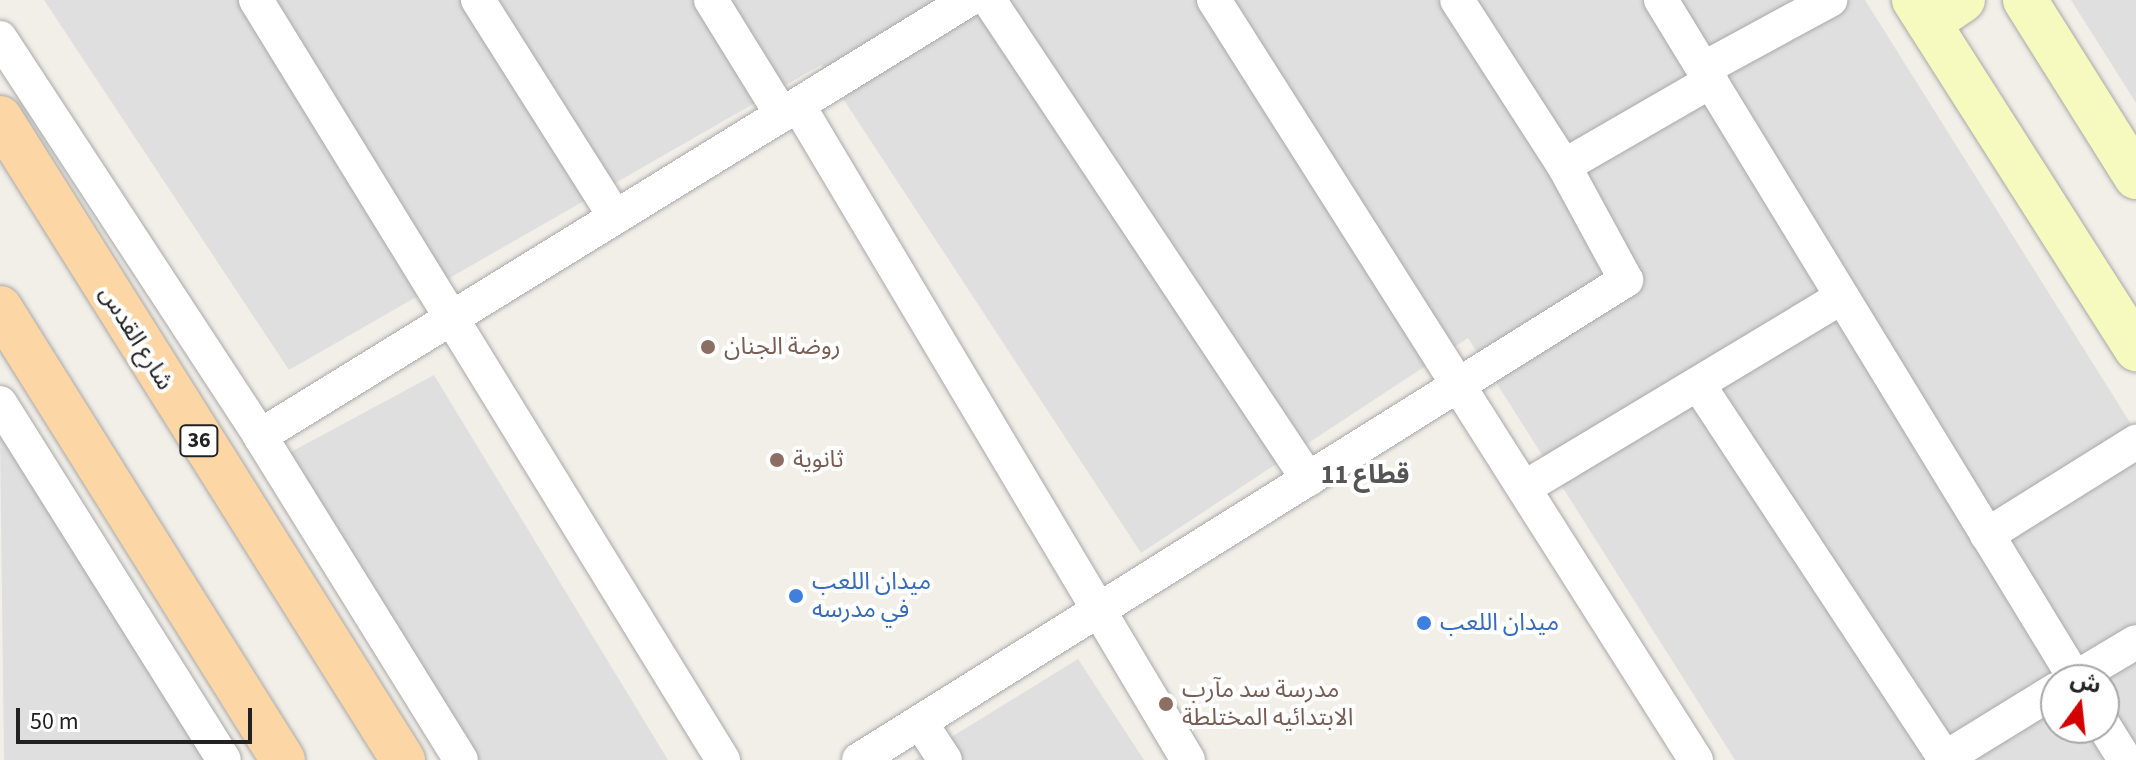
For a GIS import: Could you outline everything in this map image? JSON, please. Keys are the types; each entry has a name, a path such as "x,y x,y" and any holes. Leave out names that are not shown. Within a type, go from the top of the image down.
{"main road":[{"name":"شارع القدس","path":"0,118 403,760"},
{"path":"0,308 283,760"}],"street":[{"path":"256,0 449,319 723,760"},
{"path":"478,0 615,217"},
{"path":"711,0 790,110 1188,760"},
{"path":"989,0 1308,479"},
{"path":"1214,0 1696,760"},
{"path":"859,760 1626,280 1564,166 1457,0"},
{"path":"1661,0 1987,535 2060,664"},
{"path":"1564,166 1830,0"},
{"path":"2025,0 2136,177"},
{"path":"260,436 790,110 959,2"},
{"path":"1936,8 2136,349"},
{"path":"0,38 260,436 461,760"},
{"path":"1524,488 1700,387 1842,297"},
{"path":"1700,387 1944,759 2040,700"},
{"path":"0,403 224,760"},
{"path":"1987,535 2136,442"},
{"path":"2100,664 2136,642"},
{"path":"920,722 945,760"}],"shaded area":[{"path":"44,0 1865,0 2136,432 2136,760 1735,760 1468,338 1141,553 821,65 289,370"},
{"path":"2071,0 2136,0 2136,103"},
{"path":"434,375 668,760 477,760 289,453"},
{"path":"0,434 205,760 4,760"},
{"path":"1078,659 1144,760 914,760"}],"place":[{"name":"روضة الجنان","path":"708,347"},
{"name":"ثانوية","path":"777,460"},
{"name":"ميدان اللعب في مدرسه","path":"796,596"},
{"name":"ميدان اللعب","path":"1424,623"},
{"name":"مدرسة سد مآرب الابتدائيه المختلطة","path":"1166,704"}],"district":[{"name":"قطاع 11","path":"1365,475"}]}
